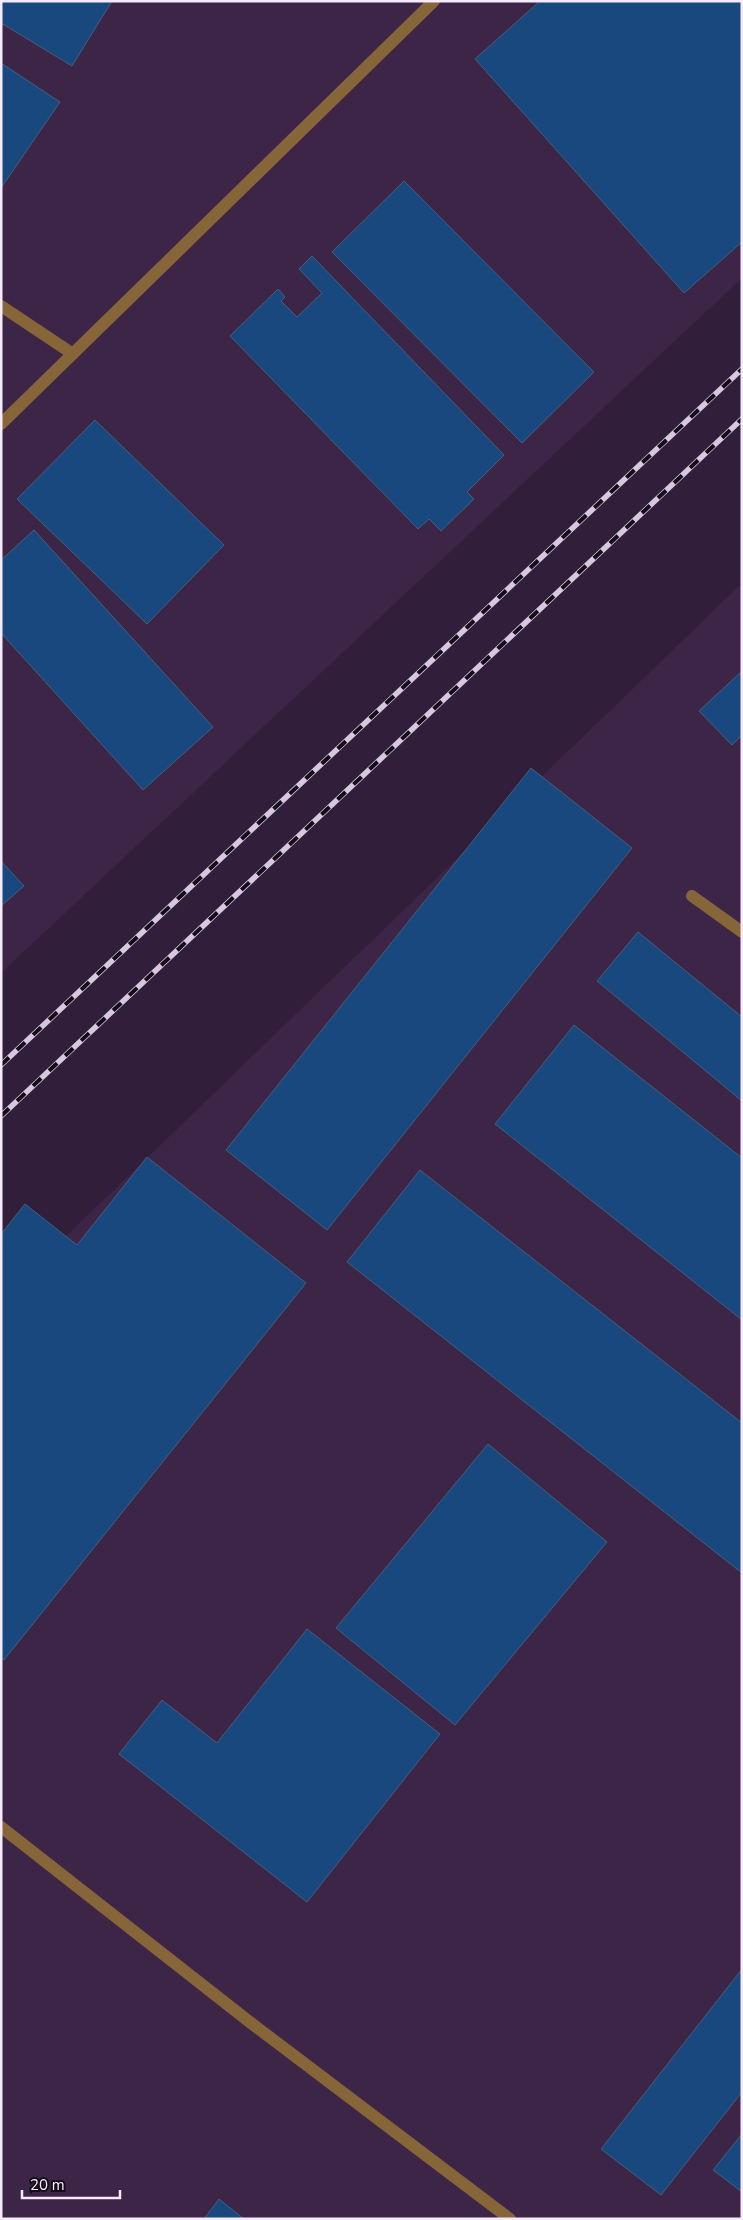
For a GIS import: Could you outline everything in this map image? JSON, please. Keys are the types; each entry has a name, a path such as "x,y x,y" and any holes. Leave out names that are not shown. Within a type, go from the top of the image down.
{"street":[{"path":"1,424 431,2"},
{"path":"1,306 73,354"},
{"path":"692,896 742,932"},
{"path":"1,1827 251,2023 510,2219"}],"shaded area":[{"path":"1,1 742,1 742,278 1,973"},
{"path":"742,583 742,2219 1,2219 1,1299"}],"building":[{"path":"1,1 112,1 72,66 1,23"},
{"path":"540,1 742,1 742,242 684,293 475,59"},
{"path":"1,63 60,102 1,188"},
{"path":"404,181 594,372 522,443 332,252"},
{"path":"312,256 504,455 467,492 474,499 441,531 429,519 418,529 230,336 278,289 285,297 281,301 297,317 322,293 299,269"},
{"path":"95,420 224,545 147,624 17,499"},
{"path":"34,530 213,727 143,790 1,633 1,560"},
{"path":"742,671 742,735 732,745 699,711"},
{"path":"531,768 632,848 327,1230 226,1150"},
{"path":"1,861 24,886 1,906"},
{"path":"638,932 742,1017 742,1101 597,981"},
{"path":"574,1025 742,1158 742,1320 495,1124"},
{"path":"147,1157 306,1283 4,1660 1,1658 1,1234 25,1204 77,1245"},
{"path":"420,1170 742,1423 742,1573 347,1262"},
{"path":"488,1444 607,1542 455,1725 336,1628"},
{"path":"307,1629 440,1734 307,1902 119,1754 162,1700 217,1743"},
{"path":"742,1969 742,2092 661,2195 601,2149"},
{"path":"742,2134 742,2192 713,2170"},
{"path":"219,2199 244,2219 204,2219"}],"railway":[{"path":"1,1065 742,369"},
{"path":"1,1116 742,419"}]}
